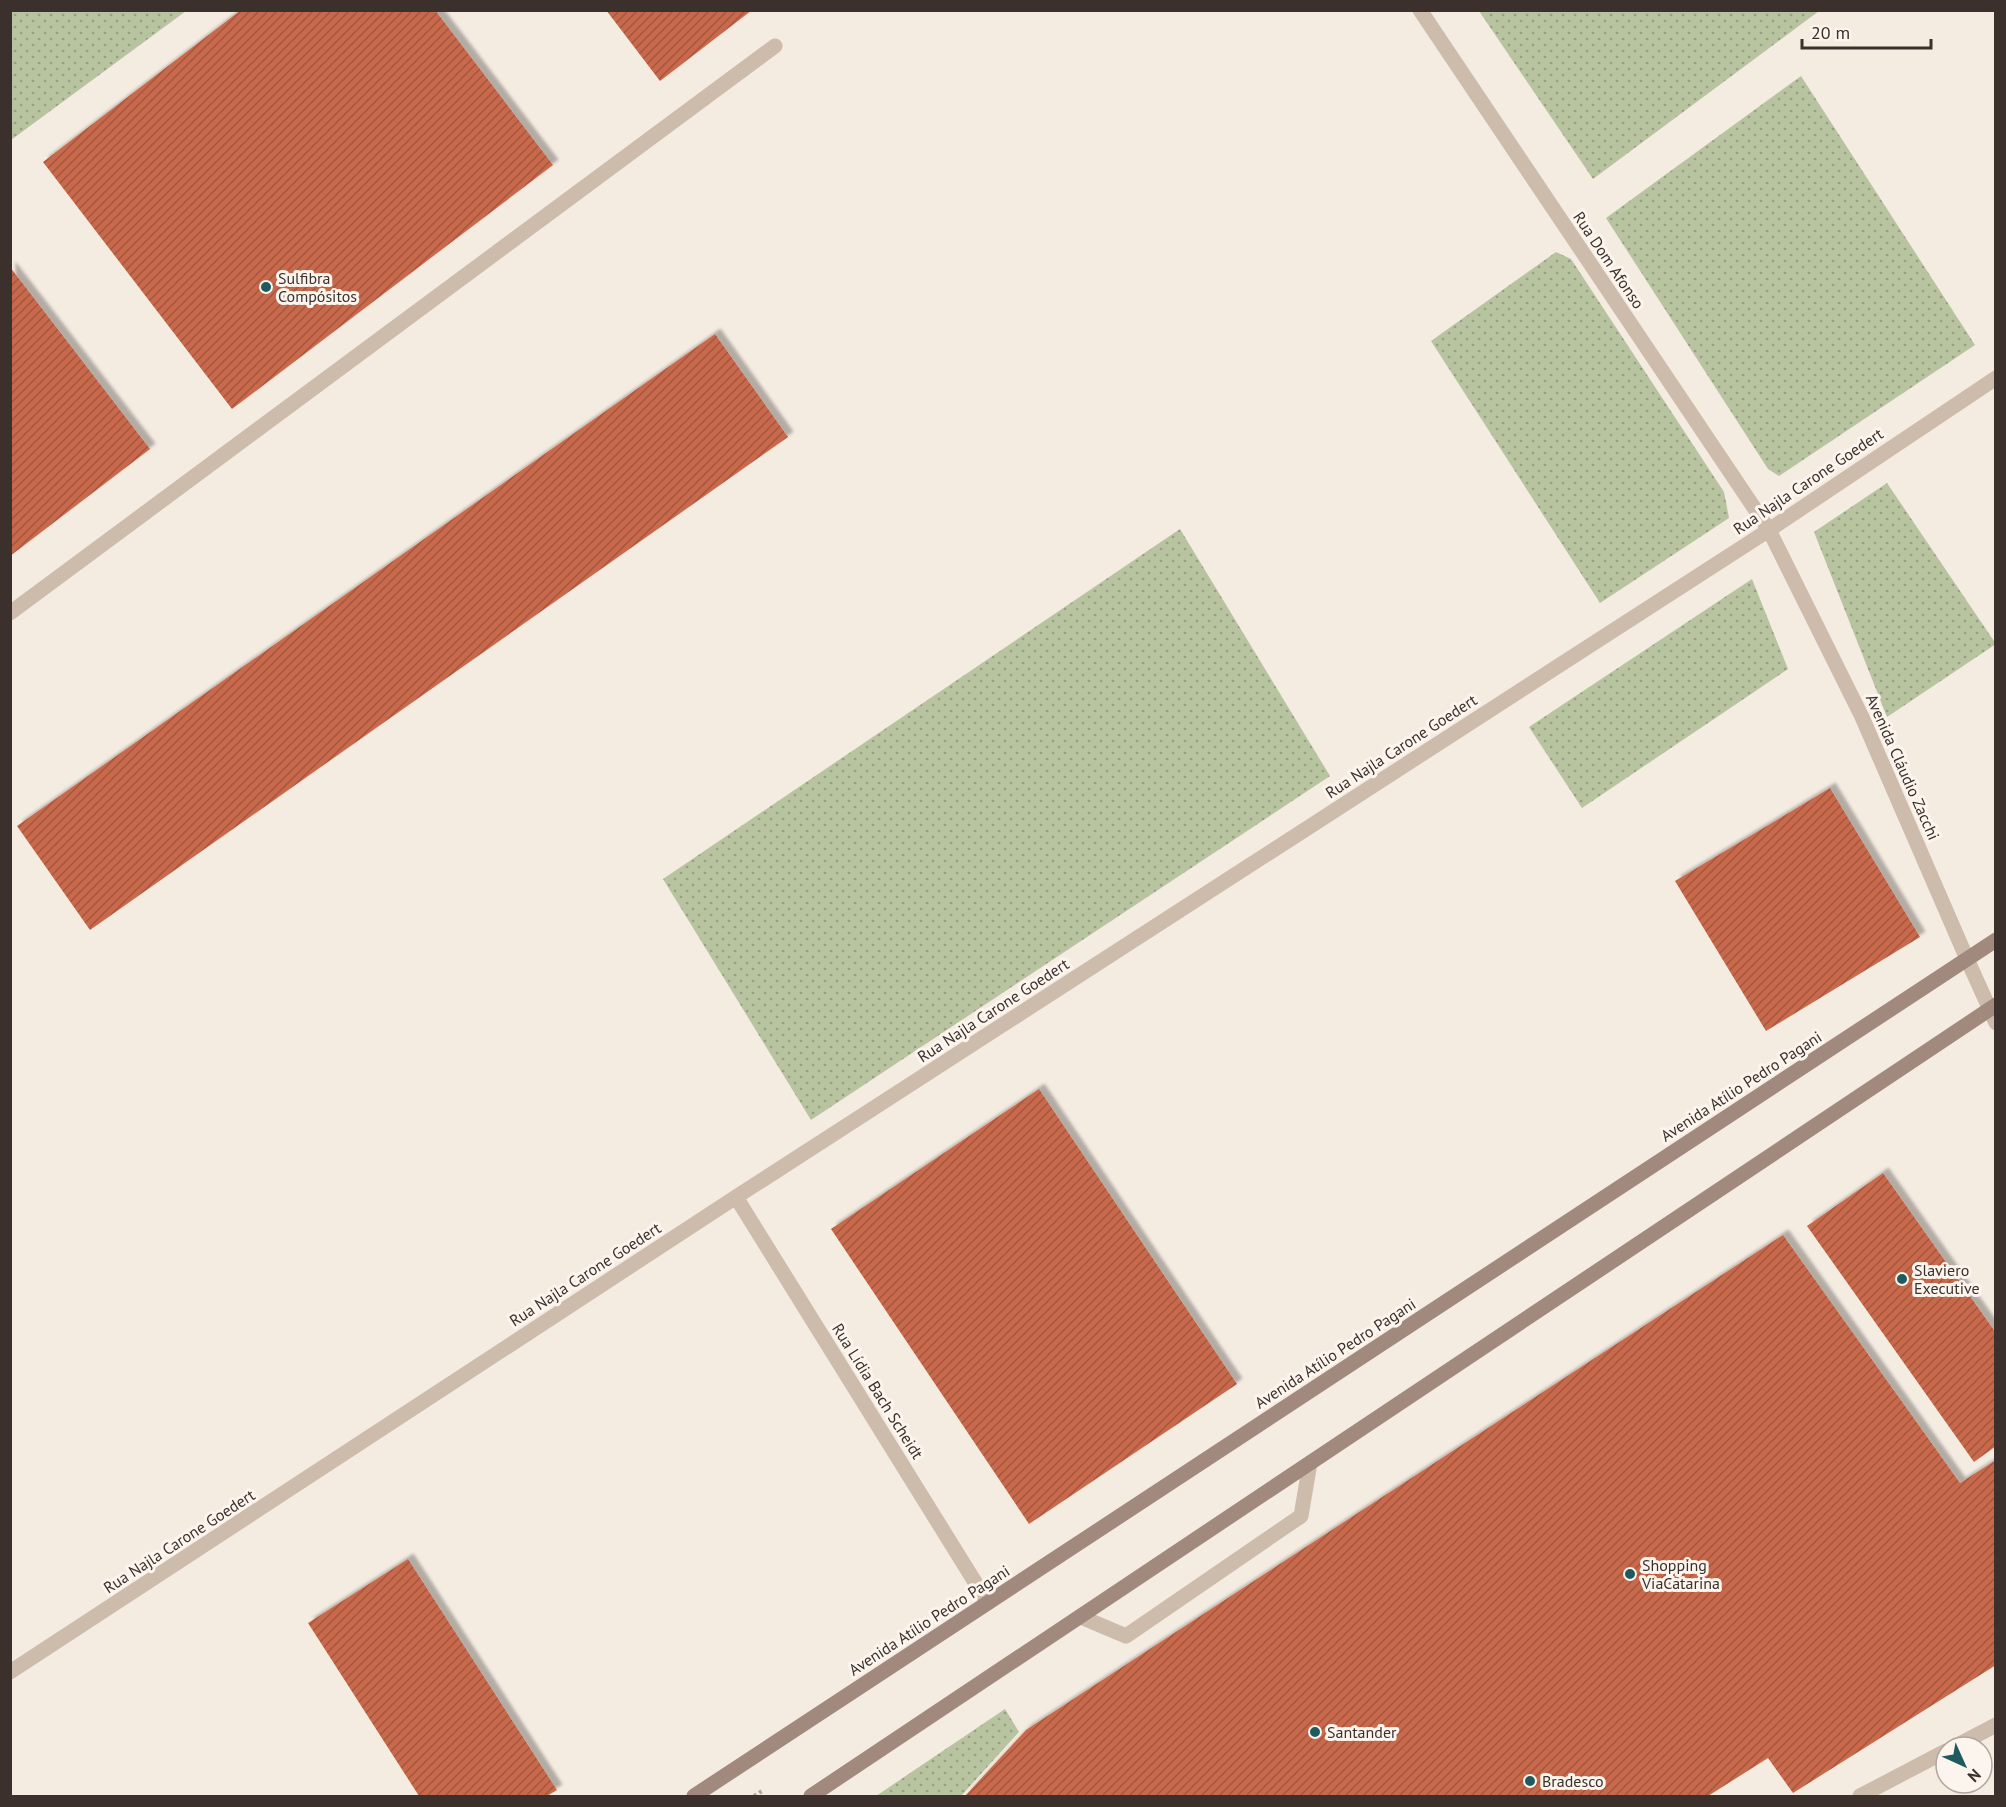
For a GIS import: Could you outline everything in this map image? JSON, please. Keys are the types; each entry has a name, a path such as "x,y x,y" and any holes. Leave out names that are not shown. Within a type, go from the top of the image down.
{"main road":[{"name":"Avenida Atílio Pedro Pagani","path":"694,1797 1995,940"},
{"path":"811,1797 1310,1463 1994,1012"}],"street":[{"name":"Rua Dom Afonso","path":"1420,10 1768,530"},
{"path":"10,613 775,46"},
{"name":"Rua Najla Carone Goedert","path":"10,1672 736,1197 1768,530 1995,378"},
{"name":"Avenida Cláudio Zacchi","path":"1768,530 1862,717 1967,959 1994,1012"},
{"name":"Rua Lídia Bach Scheidt","path":"736,1197 988,1603"},
{"path":"1081,1617 1126,1636 1301,1515 1310,1463"},
{"path":"1976,1735 1995,1725"},
{"path":"1860,1797 1934,1757"}],"green space":[{"path":"11,10 186,10 186,11 11,140"},
{"path":"1479,11 1819,11 1593,179"},
{"path":"1801,76 1975,345 1779,476 1768,469 1606,218"},
{"path":"1556,252 1571,259 1724,492 1729,518 1600,603 1431,341"},
{"path":"1887,483 1996,644 1887,717 1814,532"},
{"path":"1180,529 1330,776 811,1120 663,879"},
{"path":"1752,579 1788,669 1582,808 1529,727"},
{"path":"1005,1709 1019,1732 961,1796 876,1796"}],"building":[{"name":"Sulfibra Compósitos","path":"241,10 435,10 553,165 232,409 43,162"},
{"path":"606,10 752,10 660,81"},
{"path":"10,267 150,449 10,556"},
{"path":"715,334 788,437 90,930 17,826"},
{"path":"1830,788 1920,937 1766,1031 1675,881"},
{"path":"1039,1089 1237,1384 1029,1524 831,1229"},
{"name":"Slaviero Executive","path":"1883,1173 1996,1333 1996,1446 1974,1462 1807,1226"},
{"name":"Shopping ViaCatarina","path":"1783,1235 1960,1483 1996,1460 1996,1665 1793,1793 1768,1758 1708,1796 965,1796 1026,1730"},
{"path":"408,1559 557,1790 547,1796 419,1796 308,1623"}],"place":[{"name":"Sulfibra Compósitos","path":"266,287"},
{"name":"Slaviero Executive","path":"1902,1279"},
{"name":"Shopping ViaCatarina","path":"1630,1574"},
{"name":"Santander","path":"1315,1732"},
{"name":"Bradesco","path":"1530,1781"}]}
